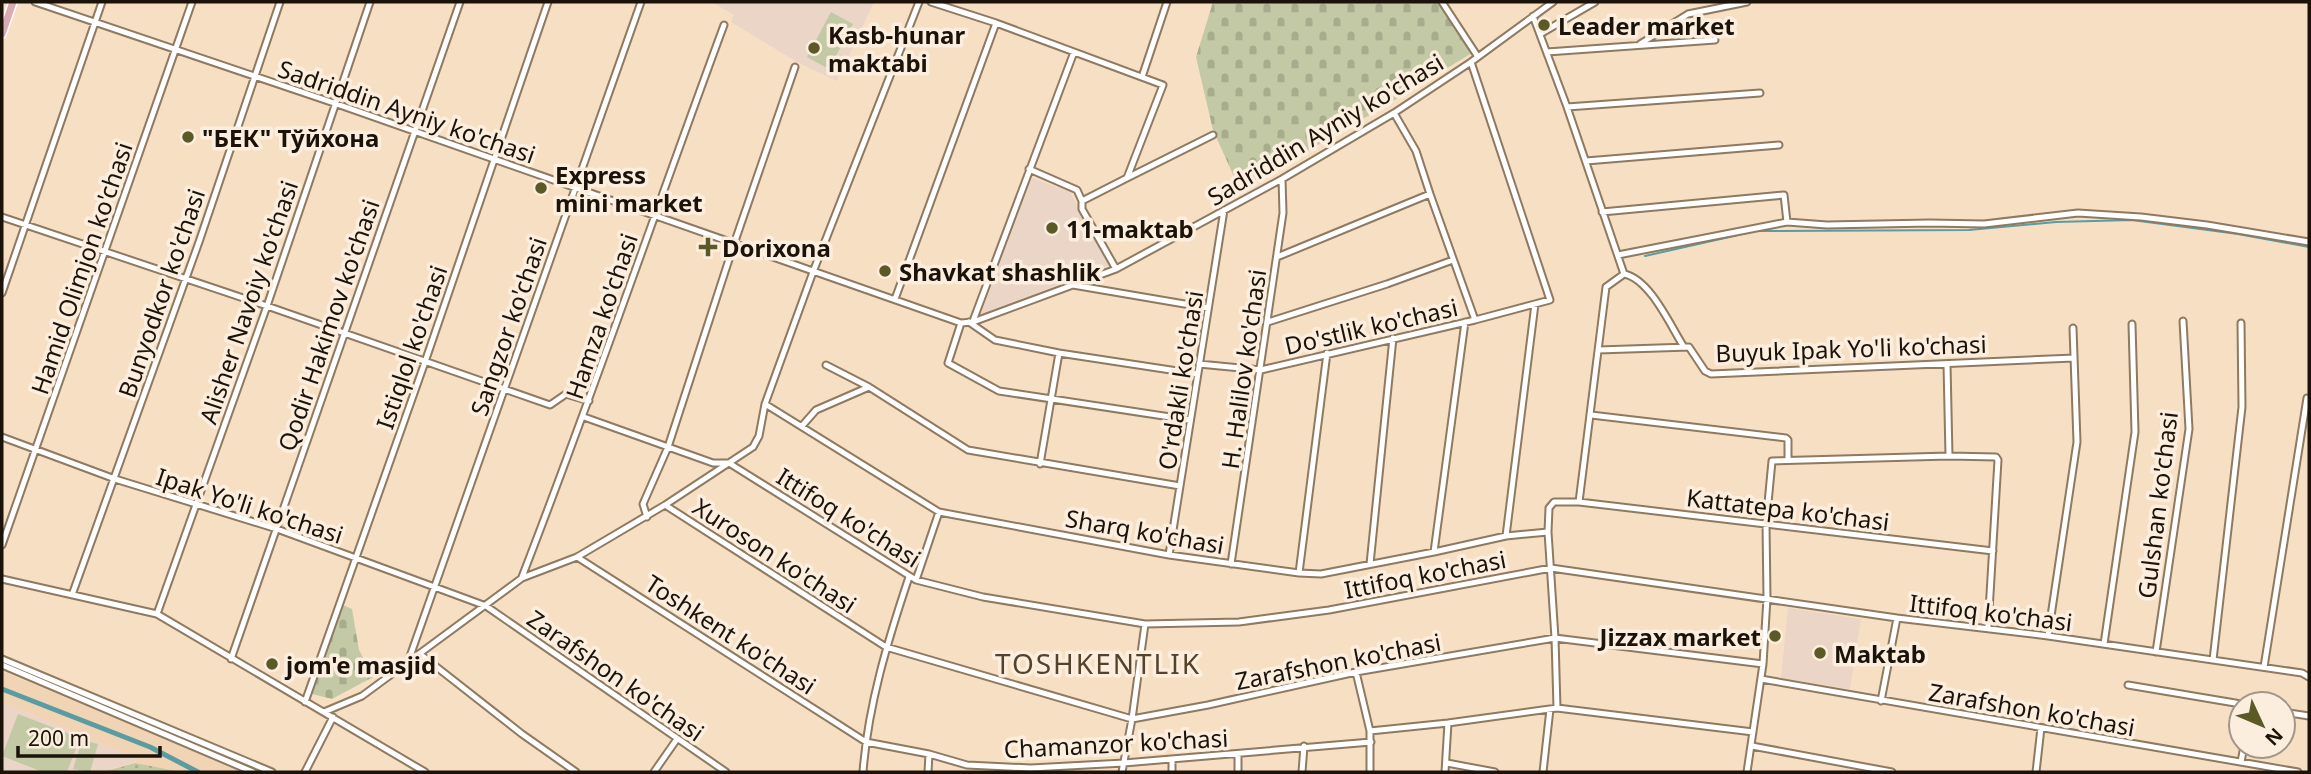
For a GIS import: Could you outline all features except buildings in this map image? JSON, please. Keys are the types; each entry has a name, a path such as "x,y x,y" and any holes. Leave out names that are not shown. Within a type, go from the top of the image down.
{"main road":[{"path":"2,34 13,2"}],"street":[{"name":"Sadriddin Ayniy ko'chasi","path":"34,2 334,103 961,323 971,322 1116,269 1282,179 1394,113 1471,62 1553,2"},
{"path":"2,293 102,2"},
{"name":"Hamid Olimjon ko'chasi","path":"2,545 192,2"},
{"name":"Bunyodkor ko'chasi","path":"72,595 186,279 280,2"},
{"name":"Alisher Navoiy ko'chasi","path":"157,614 267,306 370,2"},
{"name":"Qodir Hakimov ko'chasi","path":"230,659 460,2"},
{"name":"Istiqlol ko'chasi","path":"305,702 548,2"},
{"name":"Sangzor ko'chasi","path":"408,663 641,2"},
{"path":"665,505 753,447 759,436 765,404 813,272 919,2"},
{"path":"931,2 996,23 1163,85 1126,178"},
{"path":"1142,77 1165,2"},
{"path":"1442,2 1478,57"},
{"path":"1540,34 1595,2"},
{"path":"1638,46 1688,14 1722,4 1747,2"},
{"path":"1533,16 1624,274"},
{"path":"895,299 996,23"},
{"name":"Hamza ko'chasi","path":"522,578 584,417 724,25"},
{"path":"1547,52 1715,40"},
{"path":"1074,52 971,322 995,340 1059,353 1197,374"},
{"name":"Do'stlik ko'chasi","path":"1199,364 1261,370 1550,300 1471,62"},
{"path":"647,517 643,503 668,447 795,67"},
{"path":"1567,107 1760,93"},
{"path":"1394,113 1416,151 1475,320"},
{"path":"1083,201 1213,135"},
{"path":"1586,161 1779,145"},
{"path":"1029,169 1077,190 1083,201 1082,209 1116,269"},
{"name":"H. Halilov ko'chasi","path":"1231,564 1277,257 1284,201 1282,179"},
{"path":"1277,257 1430,194"},
{"path":"1602,212 1784,195 1787,222"},
{"name":"O'rdakli ko'chasi","path":"1168,555 1224,210"},
{"path":"1618,255 1787,222 1827,225 1984,224 2078,213 2207,225 2309,242"},
{"path":"2,217 550,405 566,394 589,401"},
{"path":"1268,322 1453,260"},
{"path":"1543,772 1554,708 1555,638 1548,532 1551,505 1554,502 1578,502 1606,286 1624,274 1634,276 1645,286 1684,347"},
{"path":"1070,285 1208,308"},
{"path":"1506,536 1535,304"},
{"name":"Gulshan ko'chasi","path":"2156,652 2189,429 2183,321"},
{"path":"1434,552 1465,322"},
{"path":"961,323 948,363 999,391 1190,420"},
{"path":"2213,660 2242,407 2241,323"},
{"path":"2104,644 2135,432 2132,324"},
{"path":"2048,636 2077,442 2073,328"},
{"path":"1370,564 1393,338"},
{"name":"Buyuk Ipak Yo'li ko'chasi","path":"1598,350 1691,348 1705,371 1711,374 2074,358"},
{"path":"1041,464 1059,353"},
{"path":"1298,573 1327,353"},
{"path":"1947,364 1949,456"},
{"path":"826,365 869,387 968,450 1180,486"},
{"path":"802,426 816,410 869,387"},
{"path":"2264,667 2307,398"},
{"name":"Sharq ko'chasi","path":"765,404 939,512 1168,555 1321,574 1506,536 1548,532"},
{"path":"1591,415 1786,438 1788,460"},
{"name":"Ittifoq ko'chasi","path":"584,417 713,463 729,464 916,580 982,597 1144,624 1239,622 1329,610 1551,568 2264,667 2302,673 2309,677"},
{"name":"Ipak Yo'li ko'chasi","path":"2,437 114,479 277,529 486,606"},
{"path":"1747,772 1763,663 1767,598 1766,524 1772,461 1949,456 1992,456 1998,460 1988,628"},
{"name":"Kattatepa ko'chasi","path":"1578,502 1993,551"},
{"name":"Xuroson ko'chasi","path":"324,712 362,696 522,578 577,557 665,505 886,647"},
{"path":"916,580 939,512"},
{"name":"Toshkent ko'chasi","path":"577,557 866,741"},
{"path":"863,772 866,741 886,647 909,577"},
{"path":"2,579 157,614 425,772"},
{"name":"Zarafshon ko'chasi","path":"486,606 726,772"},
{"path":"1881,701 1897,618"},
{"path":"1122,772 1144,624"},
{"name":"Zarafshon ko'chasi","path":"886,647 1132,719 1356,673 1555,638 1763,663"},
{"path":"420,654 522,734 576,772"},
{"path":"2,659 272,772"},
{"path":"2,665 253,772"},
{"path":"1356,673 1370,731 1370,772"},
{"name":"Zarafshon ko'chasi","path":"1761,679 2298,772"},
{"path":"2128,685 2227,702"},
{"path":"1370,731 1554,708 1753,732"},
{"path":"305,772 333,717"},
{"path":"1445,772 1448,723"},
{"path":"2036,772 2040,728"},
{"path":"654,772 677,739"},
{"name":"Chamanzor ko'chasi","path":"866,741 967,765 1031,768 1171,761 1304,746 1371,742"},
{"path":"1302,772 1304,746"},
{"path":"1752,746 1892,772"},
{"path":"928,772 929,754"},
{"path":"1238,754 1238,772"},
{"path":"1171,761 1172,772"},
{"path":"1447,763 1495,772"}],"shaded area":[{"name":"Kasb-hunar maktabi","path":"712,2 874,2 837,81 797,62 731,22 734,15"},
{"name":"11-maktab","path":"1032,178 1070,192 1110,265 981,314"},
{"name":"Maktab","path":"1788,608 1861,619 1850,689 1781,678"},
{"path":"2,671 242,772 182,772 159,767 159,772 103,772 135,763 136,758 2,702"},
{"path":"2,702 136,758 135,762 102,772 2,772"}],"green space":[{"path":"1213,2 1440,2 1472,53 1240,190 1213,130 1196,57"},
{"path":"831,12 853,24 829,69 807,57"},
{"path":"343,605 352,609 359,650 373,677 332,699 312,694 338,610"},
{"path":"18,714 80,738 67,772 43,772 2,756"},
{"path":"82,740 98,744 90,772 73,769"},
{"path":"135,763 182,772 103,772"}],"waterway":[{"path":"1645,256 1756,231 1969,230 2056,222 2132,220 2238,234 2309,247"},
{"path":"2,689 150,747 198,772"}],"place":[{"name":"Leader market","path":"1544,25"},
{"name":"Kasb-hunar maktabi","path":"814,48"},
{"name":"\"БЕК\" Тўйхона","path":"188,137"},
{"name":"Express mini market","path":"541,188"},
{"name":"11-maktab","path":"1052,228"},
{"name":"Dorixona","path":"708,247"},
{"name":"Shavkat shashlik","path":"885,271"},
{"name":"Jizzax market","path":"1775,636"},
{"name":"Maktab","path":"1820,653"},
{"name":"jom'e masjid","path":"272,664"}],"district":[{"name":"TOSHKENTLIK","path":"1098,663"}]}
